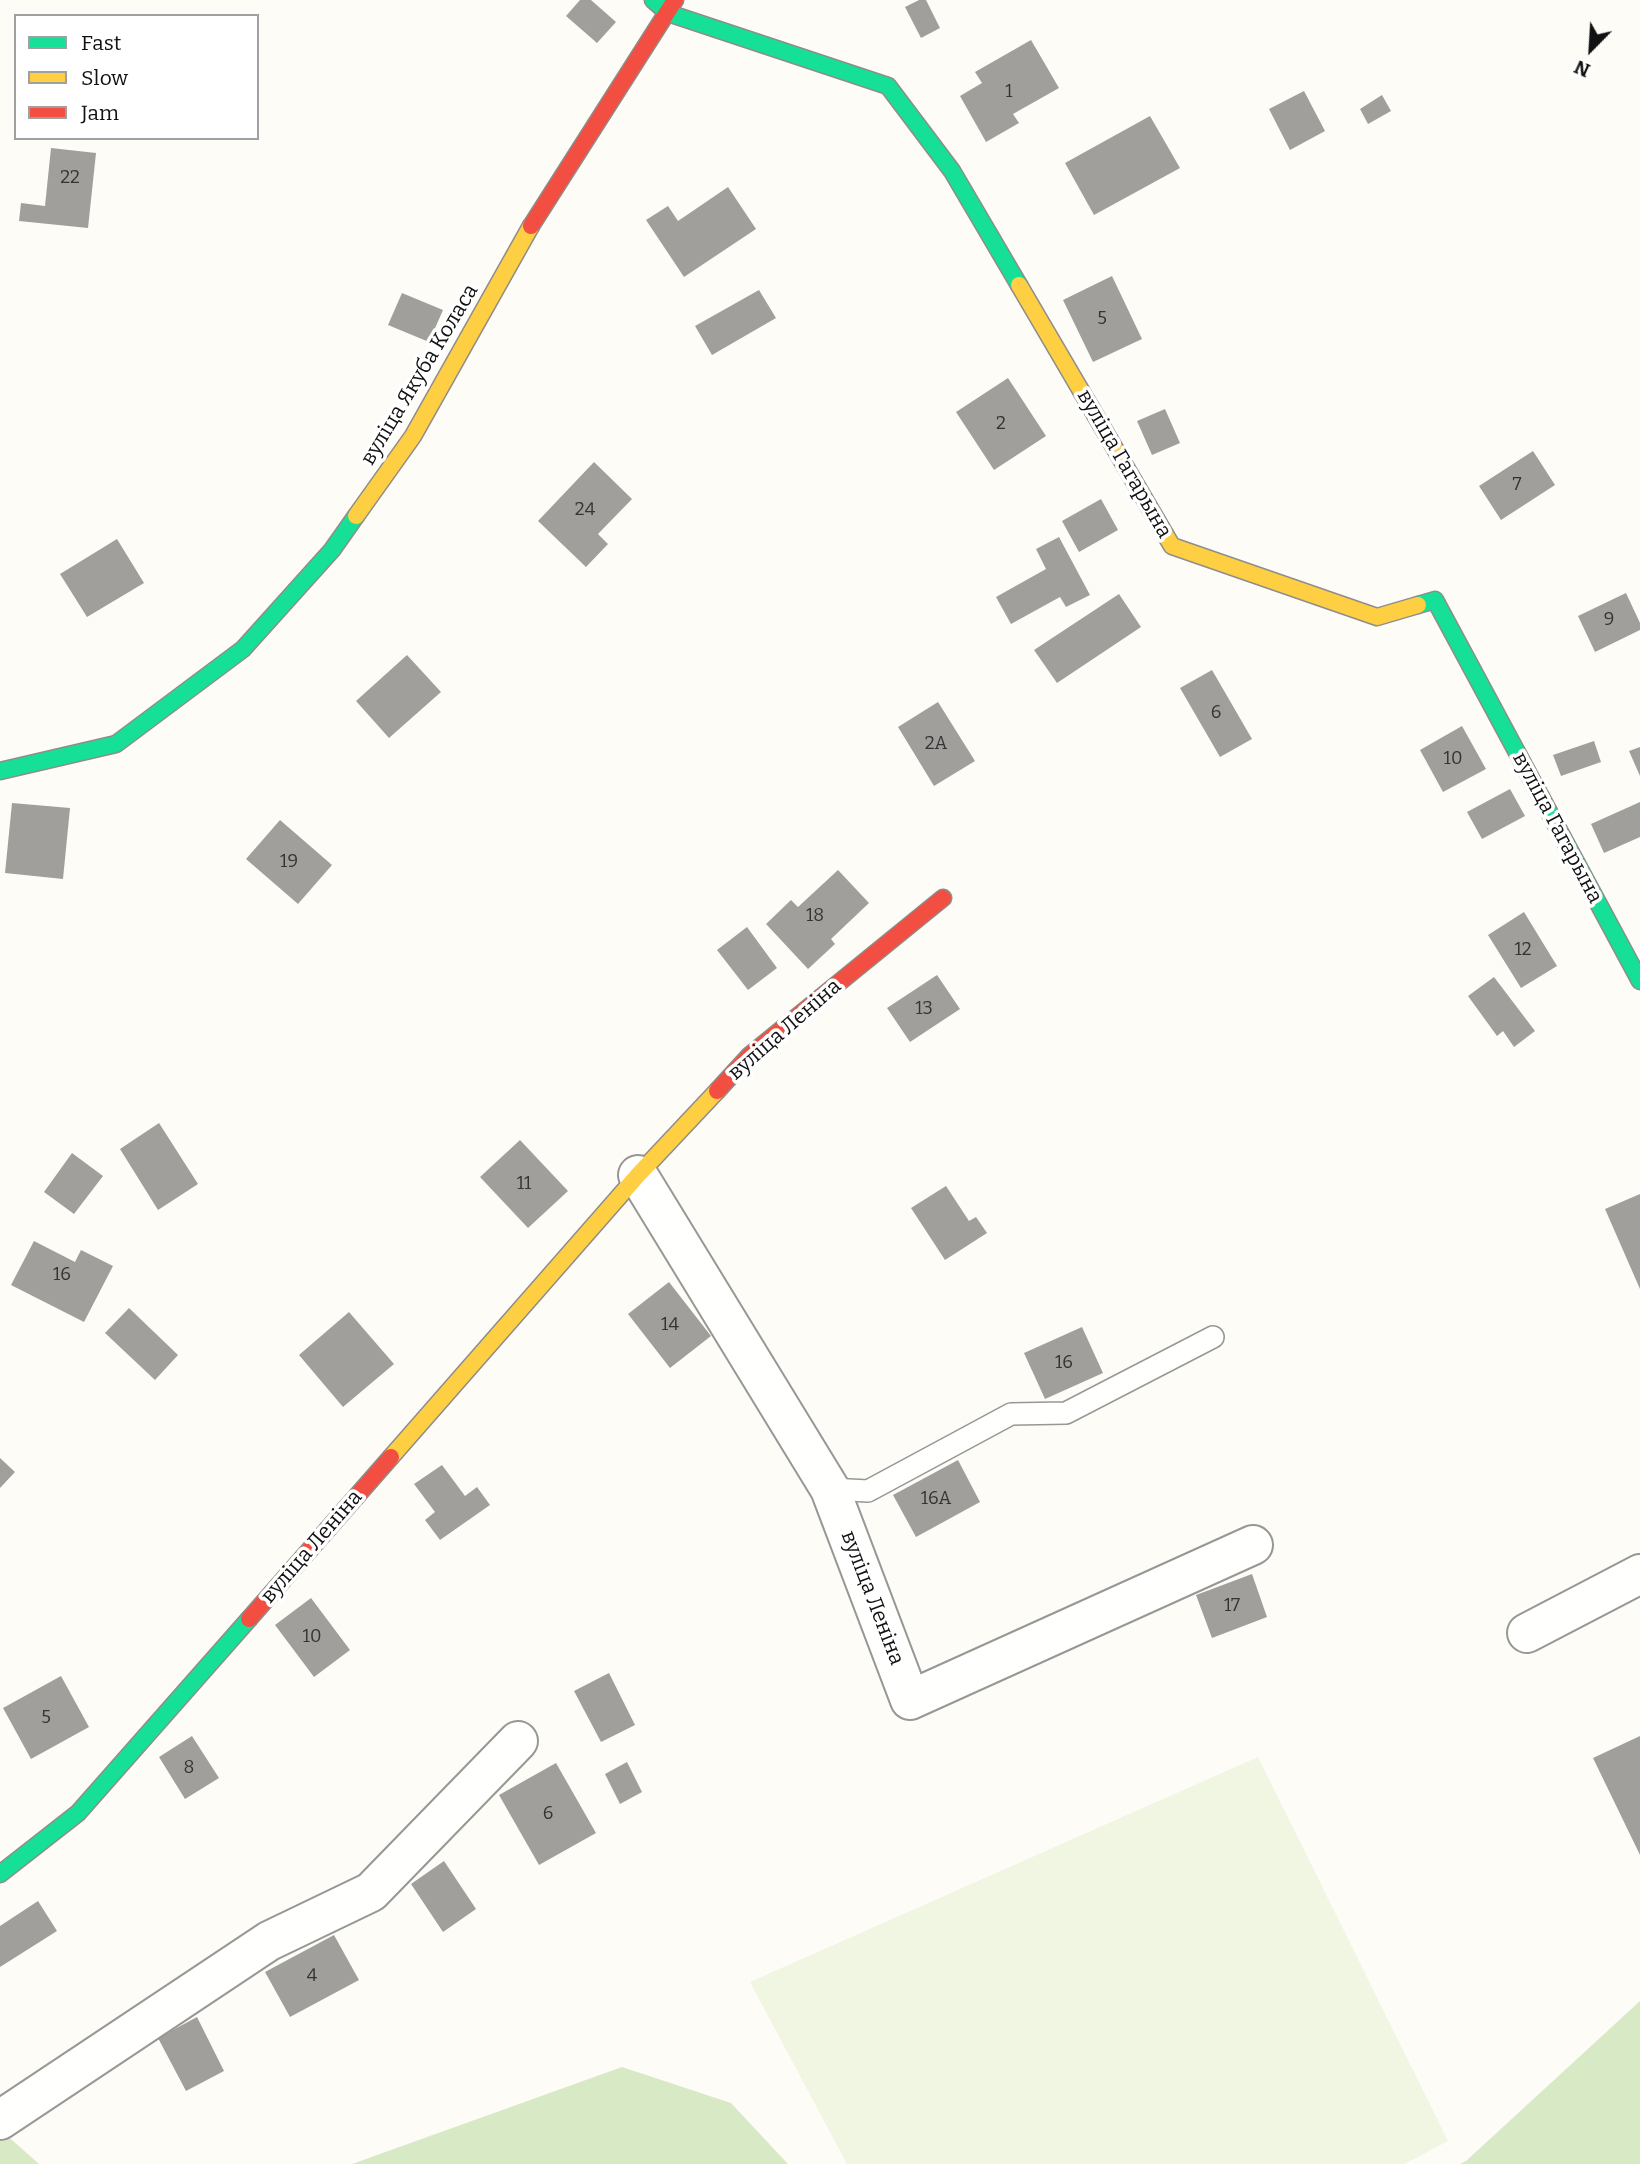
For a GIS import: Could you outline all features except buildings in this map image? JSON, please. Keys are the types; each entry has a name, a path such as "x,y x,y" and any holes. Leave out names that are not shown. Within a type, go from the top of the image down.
{"street":[{"path":"653,0 671,6"},
{"name":"вуліца Якуба Коласа","path":"0,771 116,744 243,649 332,550 413,436 541,208 671,6"},
{"name":"вуліца Гагарына","path":"671,6 888,86 952,171 1172,546 1377,617 1435,600 1640,981"},
{"name":"вуліца Леніна","path":"0,1874 78,1813 638,1175 750,1055 943,898"},
{"name":"вуліца Леніна","path":"638,1175 830,1489 910,1700 1253,1545"},
{"path":"1527,1633 1640,1574"},
{"path":"0,2120 269,1941 371,1892 518,1741"}],"lane":[{"path":"830,1489 868,1491 1011,1414 1066,1413 1213,1337"}],"green space":[{"path":"1258,1757 1448,2141 1404,2164 847,2164 750,1982"},
{"path":"1640,2001 1640,2164 1460,2164 1466,2161"},
{"path":"622,2067 731,2103 788,2164 352,2164"},
{"path":"3,2132 39,2164 0,2164 0,2135"}],"traffic: fast":[{"path":"653,0 668,13 888,86 952,171 1019,285"},
{"path":"0,771 116,744 243,649 332,550 356,516"},
{"path":"1418,605 1435,600 1640,981"},
{"path":"0,1874 78,1813 249,1619"}],"traffic: slow":[{"path":"356,516 413,436 531,226"},
{"path":"1019,285 1172,546 1377,617 1418,605"},
{"path":"391,1457 638,1175 717,1091"}],"traffic: jam":[{"path":"531,226 675,0"},
{"path":"717,1091 750,1055 943,898"},
{"path":"249,1619 391,1457"}]}
